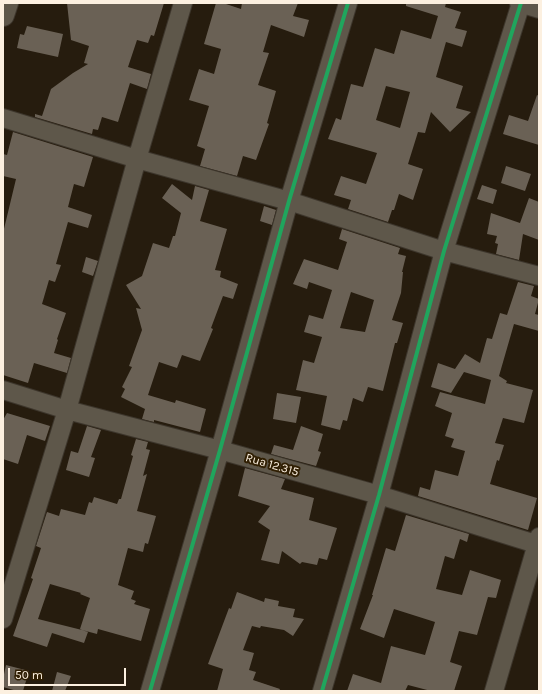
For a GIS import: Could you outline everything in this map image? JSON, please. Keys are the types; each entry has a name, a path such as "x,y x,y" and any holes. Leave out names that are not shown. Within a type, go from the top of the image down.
{"street":[{"path":"3,15 7,3"},
{"path":"3,619 67,410 137,159 183,3"},
{"path":"150,691 220,450 289,201 348,3"},
{"path":"322,691 379,496 444,251 520,3 539,9"},
{"path":"3,118 137,159 289,201 444,251 539,276"},
{"name":"Rua 12.315","path":"3,390 67,410 220,450 538,542"},
{"path":"494,691 538,542"}],"building":[{"path":"67,3 164,3 154,36 151,35 148,43 137,40 128,67 151,74 147,89 130,83 118,122 102,117 98,130 93,129 92,134 35,117 35,114 42,116 51,89 88,64 84,63 89,46 71,40"},
{"path":"216,3 223,3 241,9 242,3 298,3 293,16 309,20 304,37 271,25 263,52 269,53 258,85 276,91 267,123 269,124 256,160 243,156 237,176 200,166 205,149 197,146 209,106 189,100 199,69 214,74 221,49 204,44"},
{"path":"406,3 446,3 445,7 461,12 455,28 467,31 462,47 446,42 436,77 463,86 456,108 471,112 450,132 431,112 425,133 418,132 408,164 423,169 413,200 399,194 388,222 348,209 351,200 334,195 341,176 366,184 377,153 328,139 336,118 341,120 351,84 363,87 375,48 394,54 401,30 431,39 438,16 406,6","holes":["386,86 410,92 400,128 376,120"]},
{"path":"27,26 63,34 58,57 17,48 20,34 24,35"},
{"path":"537,95 539,96 539,145 503,134 509,115 528,121"},
{"path":"13,132 93,157 84,187 74,184 68,207 92,215 88,228 68,222 56,264 61,265 55,282 49,280 42,304 66,313 54,353 71,358 67,373 34,363 28,383 3,375 3,233 16,179 3,176 3,154 7,155"},
{"path":"506,166 531,174 525,191 501,183"},
{"path":"172,184 192,200 195,186 209,190 200,221 227,229 215,270 221,271 220,277 238,284 233,299 223,296 211,328 213,329 200,361 182,355 177,368 159,362 148,395 175,403 176,400 206,409 200,432 154,420 154,422 142,419 145,409 121,397 125,389 122,387 132,367 129,366 142,330 136,308 141,309 126,285 142,276 153,243 169,248 173,236 175,236 181,213 162,198"},
{"path":"482,185 497,190 493,204 477,199"},
{"path":"529,198 539,202 539,240 523,234 519,260 496,254 498,244 495,243 497,236 487,234 491,213 520,223"},
{"path":"264,206 276,210 272,225 260,221"},
{"path":"342,229 400,248 398,254 406,256 402,272 401,293 392,320 403,323 397,343 395,343 383,391 368,387 363,402 353,398 347,421 343,420 340,430 321,425 327,396 296,390 303,360 314,363 322,337 304,332 309,315 323,319 332,290 309,282 307,289 293,284 304,259 338,270 347,242 339,239","holes":["351,292 374,300 365,332 340,328"]},
{"path":"86,257 98,261 93,276 82,272"},
{"path":"518,282 534,286 531,296 539,299 535,314 539,315 539,331 514,324 499,376 507,381 506,383 533,390 524,423 503,418 495,443 504,445 499,461 497,460 490,484 537,498 528,530 418,496 420,487 430,490 435,470 458,476 465,451 451,447 454,439 445,436 452,413 435,406 440,392 485,404 491,380 464,372 451,393 431,387 438,363 455,369 465,354 480,363 487,338 492,339 500,313 507,315"},
{"path":"277,393 301,397 296,423 273,419"},
{"path":"7,413 50,426 45,441 27,435 18,464 3,459 3,420"},
{"path":"87,426 101,430 91,457 95,458 89,477 66,470 71,451 78,453"},
{"path":"301,426 323,434 318,451 321,452 316,466 271,454 274,445 293,450"},
{"path":"136,439 148,442 146,449 150,450 143,476 147,474 137,511 156,516 148,544 145,543 143,552 128,548 118,585 134,591 131,599 136,601 134,604 150,609 141,641 98,629 97,634 82,630 88,632 84,643 52,633 47,647 13,636 33,579 31,578 41,548 36,546 47,512 59,516 61,509 85,515 89,502 92,503 94,497 117,504 119,499 121,499 133,456 131,455","holes":["50,584 81,593 80,594 90,598 80,629 82,630 38,619"]},
{"path":"245,468 285,479 281,489 314,498 309,520 337,528 327,560 319,558 317,565 302,562 300,564 282,551 279,564 261,560 270,530 258,522 270,506 238,496"},
{"path":"406,515 469,534 467,542 460,539 454,559 445,556 436,589 462,595 470,570 501,580 496,598 488,597 477,635 459,631 450,662 462,666 454,691 431,691 408,685 405,691 347,691 353,674 381,683 391,646 425,655 435,622 394,609 384,638 360,629 373,595 386,548 395,551"},
{"path":"237,592 264,602 265,598 279,601 278,606 295,609 293,617 304,619 293,636 284,630 252,626 243,650 254,653 249,670 256,672 253,680 280,689 279,691 217,691 223,669 208,664 229,608 231,609"},
{"path":"6,665 29,671 23,691 3,687"},
{"path":"57,672 71,676 65,691 52,691"}],"cycle path":[{"path":"150,691 220,450 289,201 348,3"},
{"path":"322,691 379,495 444,251 521,3"}]}
